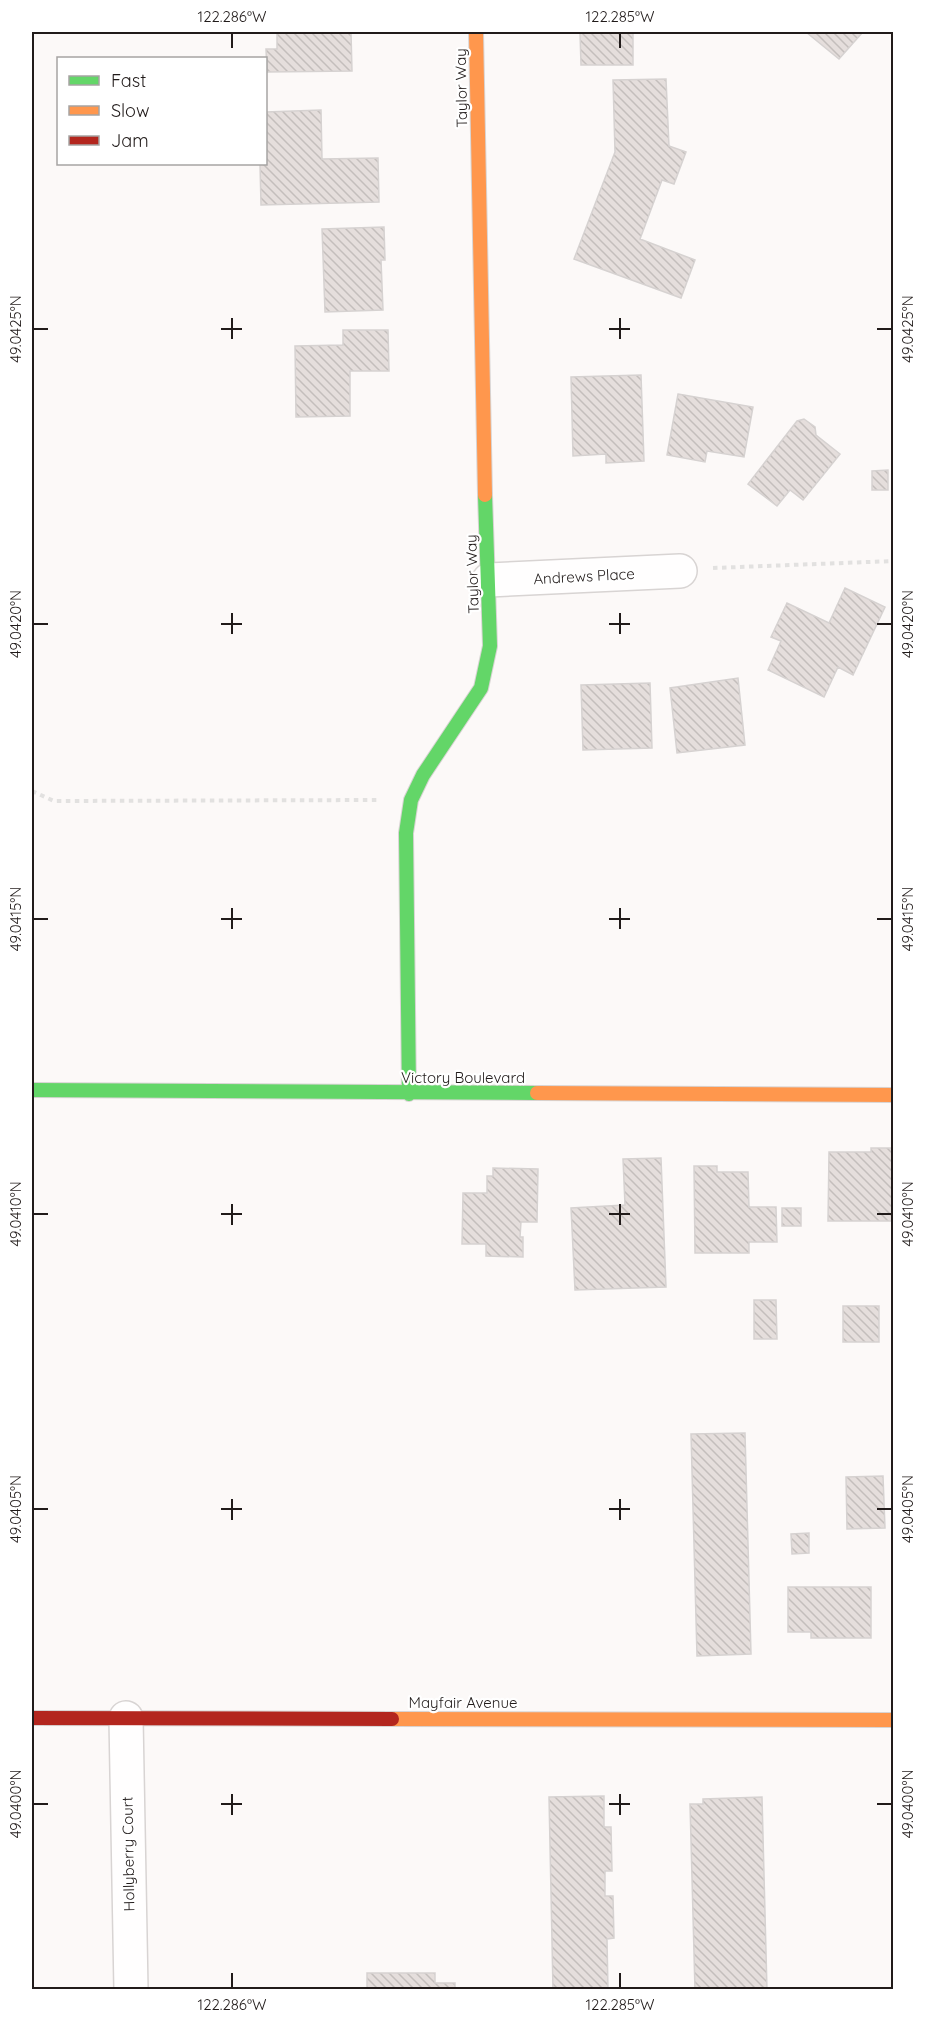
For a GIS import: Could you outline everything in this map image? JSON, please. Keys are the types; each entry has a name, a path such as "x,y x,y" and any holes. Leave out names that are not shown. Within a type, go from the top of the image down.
{"street":[{"name":"Taylor Way","path":"409,1094 406,833 411,800 423,775 481,687 490,646 476,32"},
{"name":"Andrews Place","path":"489,580 680,571"},
{"name":"Victory Boulevard","path":"32,1090 409,1094 894,1095"},
{"name":"Mayfair Avenue","path":"32,1718 894,1720"},
{"name":"Hollyberry Court","path":"126,1718 131,1989"}],"path":[{"path":"680,571 894,561"},
{"path":"32,791 54,801 411,800"}],"building":[{"path":"277,32 351,32 352,71 267,72 266,49 277,49"},
{"path":"580,32 633,32 633,65 581,65"},
{"path":"806,32 861,32 862,33 839,59"},
{"path":"666,79 669,146 686,152 674,184 662,180 640,239 695,260 681,298 574,259 615,152 613,80"},
{"path":"321,110 322,159 378,158 379,202 261,205 260,165 267,165 267,112"},
{"path":"384,227 385,260 381,260 383,310 325,312 322,229"},
{"path":"343,330 388,330 389,371 350,371 350,416 296,417 295,346 343,345"},
{"path":"641,375 644,461 606,463 606,454 573,456 571,377"},
{"path":"678,394 753,407 744,457 707,451 705,462 667,455"},
{"path":"804,419 815,427 816,435 840,454 803,500 790,490 777,506 748,484 797,421"},
{"path":"888,470 888,490 872,490 872,471"},
{"path":"845,588 885,607 853,675 838,667 824,697 768,670 781,641 771,637 787,603 829,623"},
{"path":"738,678 745,745 677,753 670,688"},
{"path":"650,683 652,748 583,750 581,685"},
{"path":"871,1148 894,1148 894,1221 828,1221 829,1152 871,1152"},
{"path":"661,1158 666,1287 575,1290 571,1208 625,1205 623,1159"},
{"path":"694,1166 717,1166 717,1172 748,1172 749,1207 776,1207 777,1242 749,1242 749,1253 695,1253"},
{"path":"493,1168 538,1169 537,1222 521,1222 520,1237 523,1237 523,1257 486,1256 486,1244 462,1244 463,1193 487,1193 487,1176 493,1176"},
{"path":"782,1208 801,1208 801,1226 782,1226"},
{"path":"754,1300 776,1300 777,1339 754,1339"},
{"path":"843,1306 879,1306 879,1342 843,1342"},
{"path":"745,1433 751,1654 697,1656 691,1434"},
{"path":"883,1476 885,1528 847,1529 846,1477"},
{"path":"809,1533 809,1553 792,1554 791,1534"},
{"path":"788,1587 871,1587 871,1638 811,1638 811,1632 788,1632"},
{"path":"604,1796 604,1827 611,1827 612,1871 605,1871 605,1896 613,1896 614,1938 607,1939 608,1990 553,1990 549,1797"},
{"path":"762,1797 767,1990 695,1990 690,1804 703,1804 703,1799"},
{"path":"367,1973 435,1973 435,1983 455,1983 455,1990 367,1990"}],"traffic: fast":[{"path":"409,1094 406,833 411,800 423,775 481,688 490,646 485,495"},
{"path":"32,1090 537,1093"}],"traffic: slow":[{"path":"476,32 485,495"},
{"path":"537,1093 894,1095"},
{"path":"392,1719 894,1720"}],"traffic: jam":[{"path":"32,1718 392,1719"}]}
